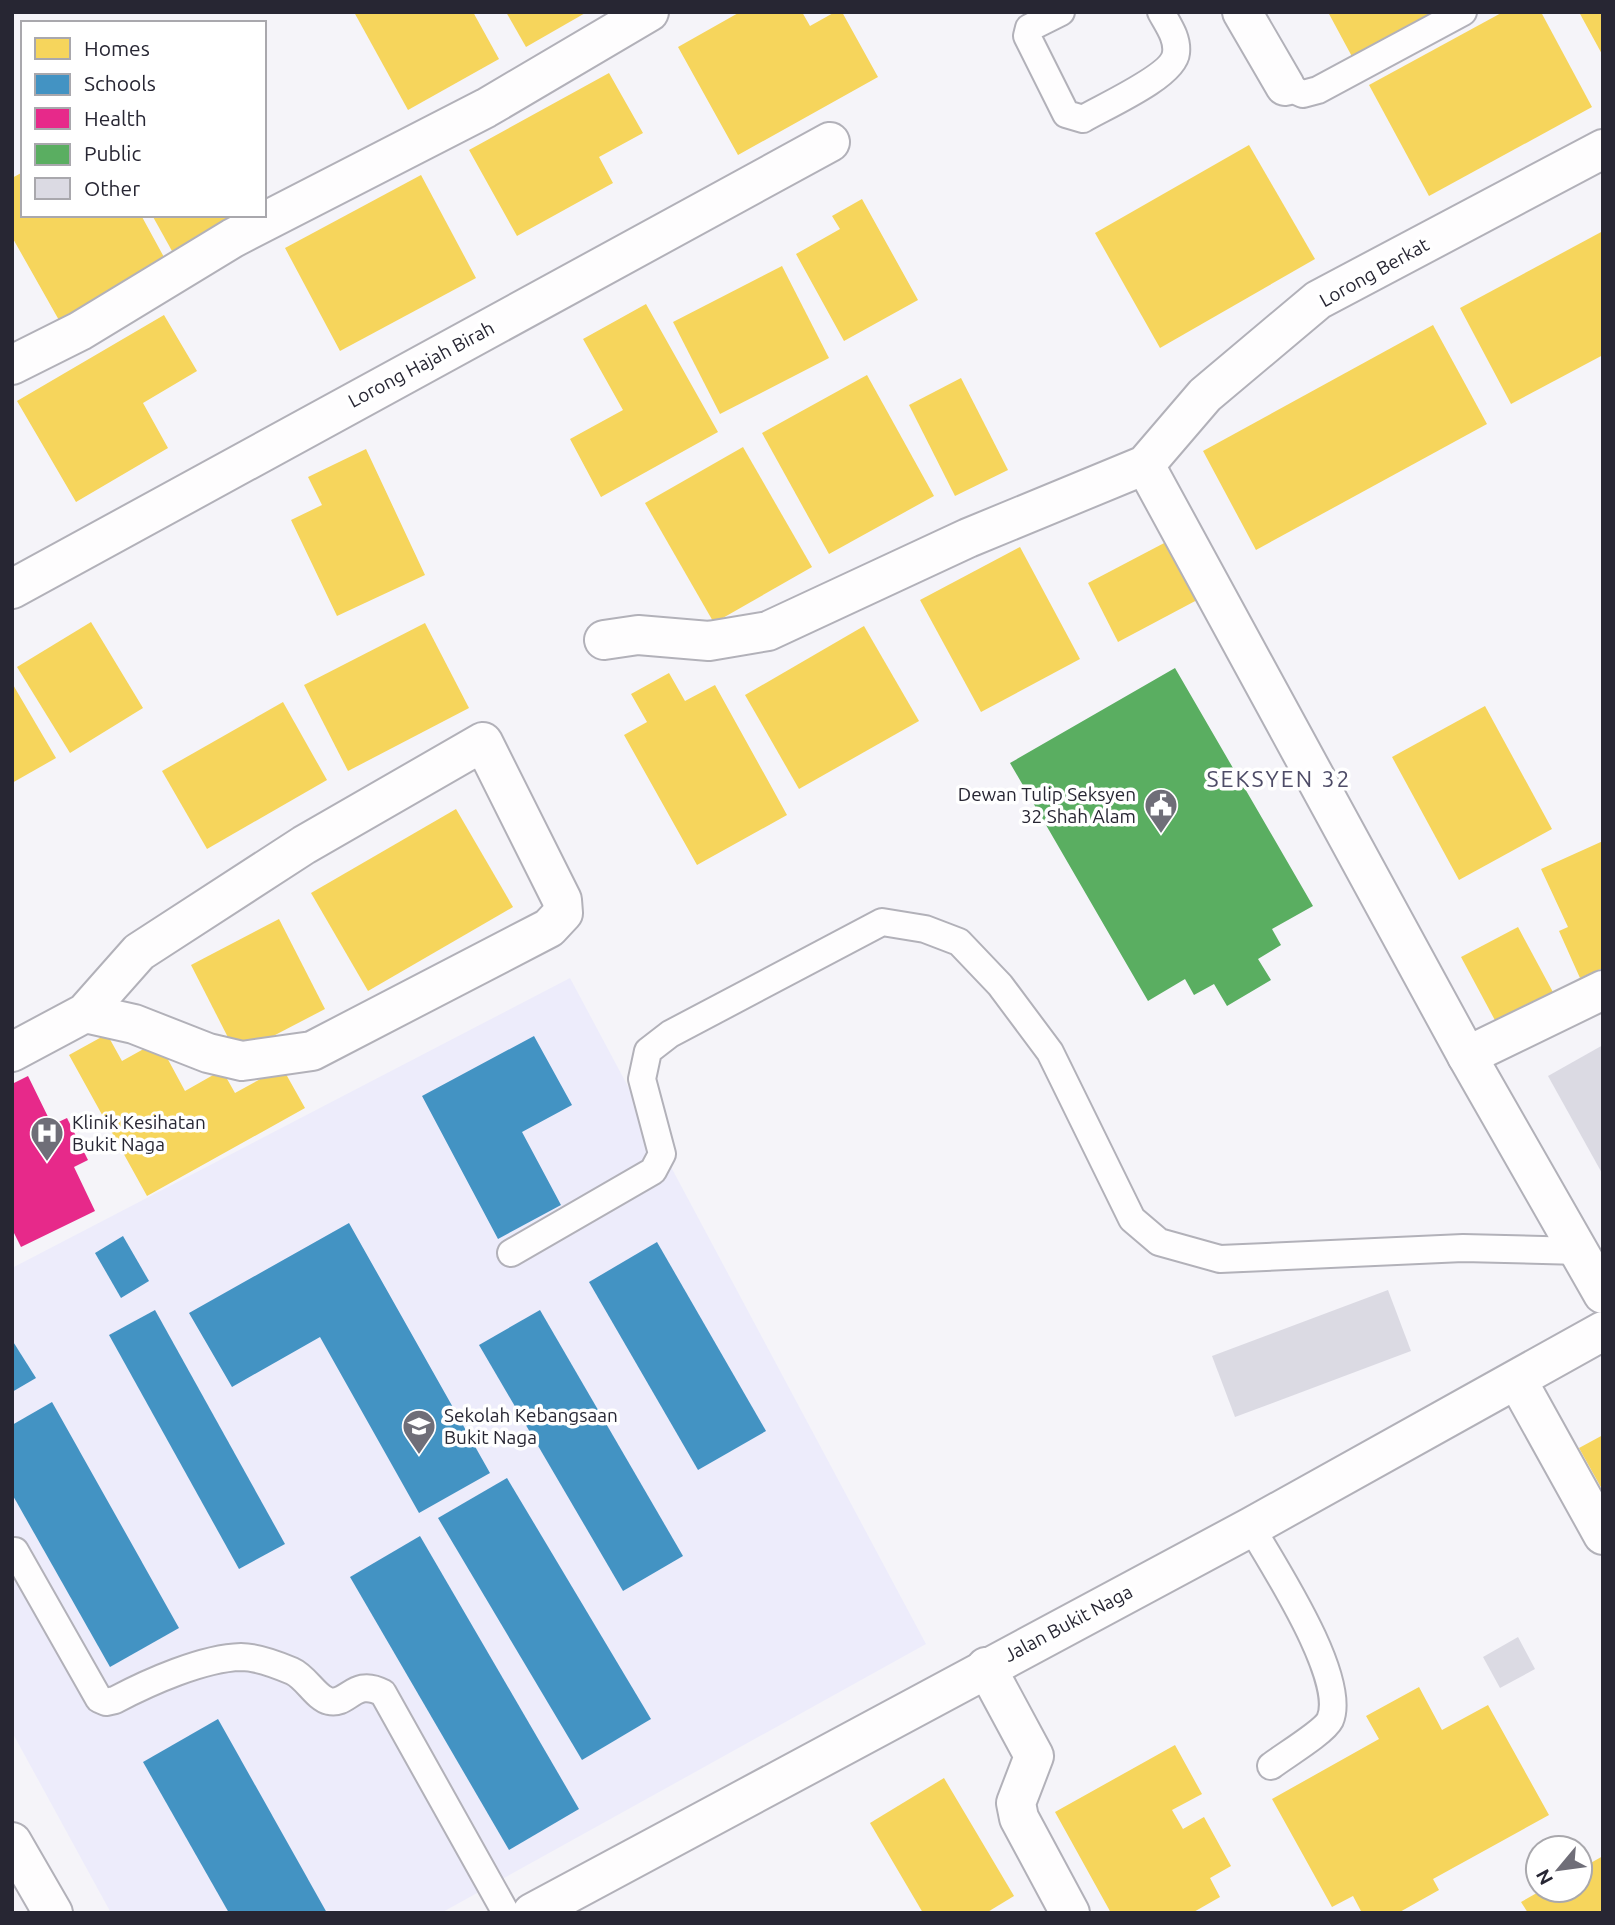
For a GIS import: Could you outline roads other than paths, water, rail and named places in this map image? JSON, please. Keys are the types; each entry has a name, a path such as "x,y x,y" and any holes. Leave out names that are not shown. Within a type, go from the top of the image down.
{"street":[{"path":"12,365 80,331 233,238 485,108 649,12"},
{"path":"1242,12 1285,86"},
{"name":"Lorong Hajah Birah","path":"12,589 830,142"},
{"name":"Lorong Berkat","path":"1145,465 1205,395 1318,300 1603,149"},
{"path":"604,640 638,635 709,641 768,631 968,538 1145,465 1467,1056 1603,1294"},
{"path":"12,1052 85,1013 139,952 304,845 483,742 562,900 563,913 549,928 312,1051 242,1061 208,1053 134,1024 85,1013"},
{"path":"1467,1056 1603,990"},
{"name":"Jalan Bukit Naga","path":"532,1913 1251,1527 1603,1331"},
{"path":"1517,1380 1603,1535"},
{"path":"986,1667 1034,1756 1016,1803 1019,1818 1070,1913"},
{"path":"12,1842 53,1913"}],"lane":[{"path":"1061,12 1029,28 1027,36 1066,114 1083,119 1169,70 1177,55 1173,33 1161,12"},
{"path":"1285,86 1303,94 1318,90 1463,12"},
{"path":"511,1253 653,1171 662,1154 642,1079 648,1051 670,1034 882,922 925,929 959,942 1000,985 1050,1052 1132,1219 1159,1242 1220,1259 1463,1248 1580,1251"},
{"path":"1251,1527 1289,1591 1329,1675 1335,1701 1329,1723 1271,1766"},
{"path":"15,1551 99,1699 106,1702 217,1660 243,1657 259,1659 298,1673 327,1701 333,1702 359,1688 371,1686 383,1693 506,1913"}],"place":[{"name":"Dewan Tulip Seksyen 32 Shah Alam","path":"1161,835"},
{"name":"Klinik Kesihatan Bukit Naga","path":"47,1163"},
{"name":"Sekolah Kebangsaan Bukit Naga","path":"419,1456"}],"district":[{"name":"SEKSYEN 32","path":"1279,779"}]}
